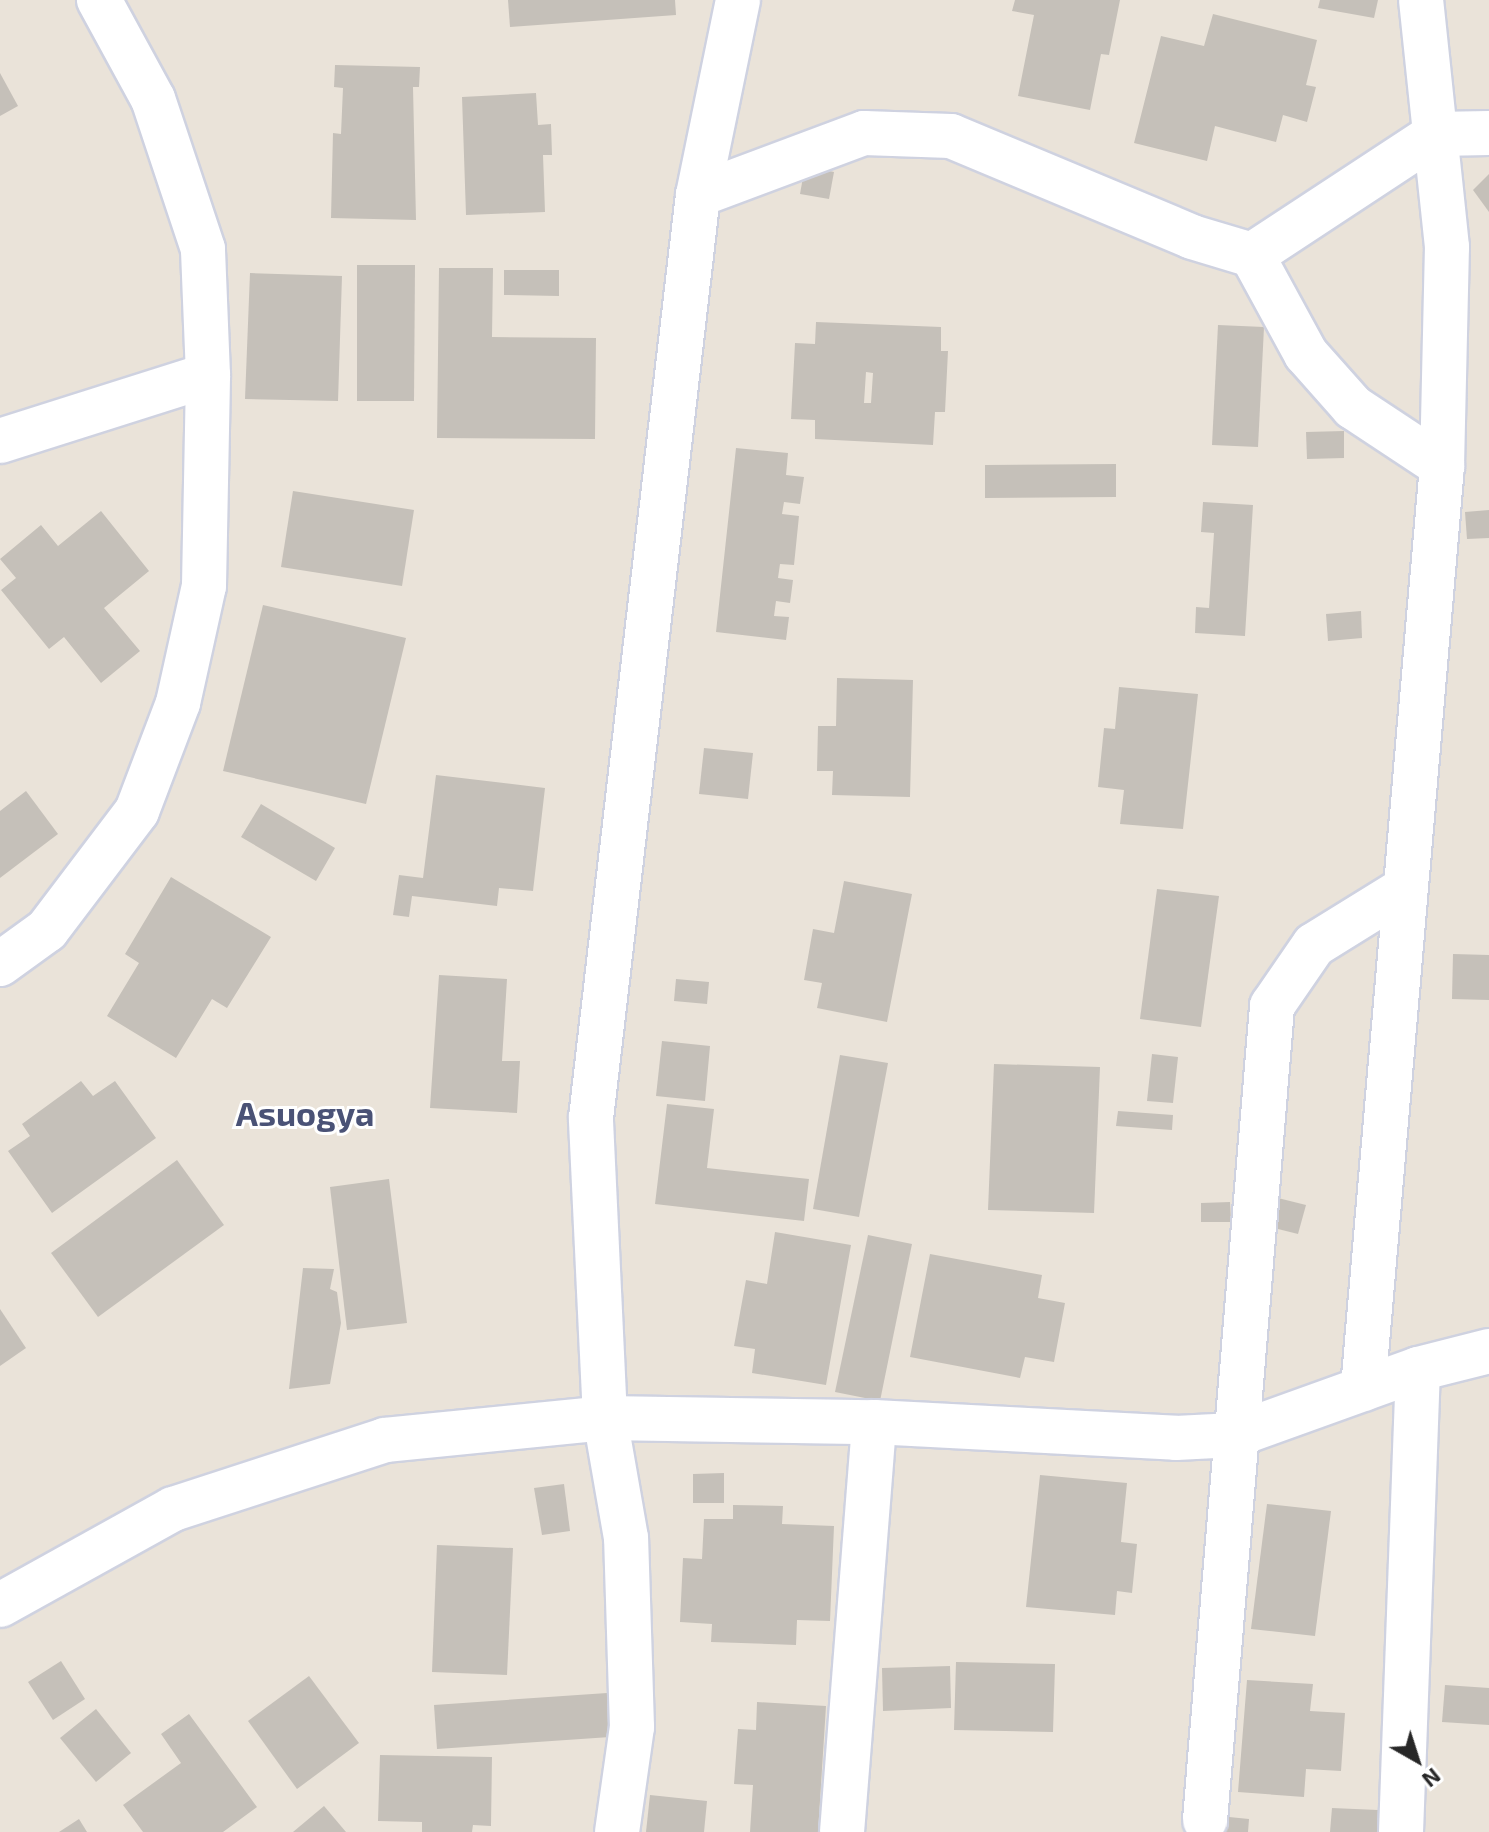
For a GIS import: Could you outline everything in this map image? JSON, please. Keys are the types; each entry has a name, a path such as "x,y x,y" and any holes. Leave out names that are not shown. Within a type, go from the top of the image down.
{"street":[{"path":"0,964 47,930 137,811 178,703 204,586 208,375 203,249 153,99 99,0"},
{"path":"617,1832 631,1712 626,1538 605,1418 591,1118 698,195 738,0"},
{"path":"1363,1389 1442,466 1447,247 1421,0"},
{"path":"698,195 864,133 951,136 1192,237 1252,255 1306,354 1353,407 1442,466"},
{"path":"1252,255 1436,134 1489,133"},
{"path":"0,441 208,375"},
{"path":"1205,1820 1272,1006 1314,945 1406,888"},
{"path":"0,1605 173,1509 385,1440 605,1418 874,1422 1176,1438 1235,1435 1418,1369 1489,1351"},
{"path":"1401,1832 1418,1369"},
{"path":"842,1832 874,1422"}],"building":[{"path":"508,0 675,0 676,15 510,27"},
{"path":"1015,0 1120,0 1109,55 1101,54 1090,110 1018,96 1034,15 1012,11"},
{"path":"1320,0 1378,0 1374,18 1318,8"},
{"path":"1213,14 1317,40 1306,85 1316,87 1307,122 1283,115 1276,142 1215,126 1207,161 1134,143 1161,36 1204,46"},
{"path":"335,65 420,67 419,87 413,87 416,220 331,218 333,133 341,134 343,88 334,87"},
{"path":"0,73 18,106 0,116"},
{"path":"536,93 538,125 551,124 552,155 543,155 545,212 466,215 462,97"},
{"path":"805,166 834,172 829,199 800,194"},
{"path":"1489,174 1489,212 1473,190"},
{"path":"357,265 415,265 414,401 357,401"},
{"path":"439,268 493,268 492,337 596,338 595,439 437,438"},
{"path":"504,270 559,270 559,296 504,295"},
{"path":"250,273 342,276 338,401 245,399"},
{"path":"816,322 941,327 941,351 948,351 945,412 935,412 933,445 815,439 815,420 791,419 795,343 815,344","holes":["866,372 873,373 871,403 864,403"]},
{"path":"1218,325 1264,327 1258,447 1212,445"},
{"path":"1344,431 1344,458 1307,459 1306,432"},
{"path":"736,448 788,453 786,475 804,477 800,504 784,502 782,514 799,516 794,565 780,564 778,578 793,580 790,603 776,601 774,616 789,617 786,640 716,632"},
{"path":"1116,464 1116,497 985,498 985,465"},
{"path":"293,491 414,510 402,586 281,567"},
{"path":"1203,502 1253,505 1245,636 1195,633 1196,607 1209,608 1214,533 1201,532"},
{"path":"1489,510 1489,538 1467,539 1465,512"},
{"path":"101,511 149,571 104,608 140,651 101,683 64,637 49,649 1,590 16,578 0,559 41,525 58,546"},
{"path":"263,605 406,638 366,804 223,771"},
{"path":"1361,611 1362,638 1328,641 1326,614"},
{"path":"837,678 913,680 910,797 832,795 833,771 817,771 818,726 836,726"},
{"path":"1119,687 1198,694 1183,829 1120,824 1124,790 1098,787 1104,728 1115,729"},
{"path":"704,748 753,753 748,799 699,794"},
{"path":"436,775 545,788 533,891 499,888 497,906 412,896 409,917 393,915 399,875 423,878"},
{"path":"26,791 58,834 0,878 0,811"},
{"path":"261,804 335,848 316,881 241,837"},
{"path":"171,877 271,937 227,1008 212,999 176,1058 107,1016 139,963 125,954"},
{"path":"844,881 912,894 887,1022 817,1008 822,983 804,980 813,929 834,933"},
{"path":"1157,889 1219,896 1201,1027 1140,1019"},
{"path":"1453,954 1489,955 1489,1000 1452,999"},
{"path":"439,975 507,979 502,1061 520,1061 517,1113 430,1108"},
{"path":"676,979 709,982 707,1004 674,1001"},
{"path":"662,1041 710,1046 705,1101 656,1096"},
{"path":"1152,1054 1178,1057 1173,1103 1147,1101"},
{"path":"840,1055 888,1063 859,1217 813,1209"},
{"path":"994,1064 1100,1067 1094,1213 988,1210"},
{"path":"81,1081 93,1096 115,1081 156,1138 52,1213 8,1151 30,1136 22,1124"},
{"path":"667,1104 714,1109 707,1168 809,1179 804,1221 655,1204"},
{"path":"1118,1111 1173,1115 1172,1130 1116,1126"},
{"path":"177,1160 224,1225 98,1317 51,1253"},
{"path":"389,1179 407,1323 347,1330 330,1187"},
{"path":"1278,1198 1306,1205 1298,1234 1270,1227"},
{"path":"1230,1202 1231,1222 1201,1222 1201,1203"},
{"path":"775,1232 851,1245 826,1385 752,1373 755,1349 734,1346 746,1280 767,1284"},
{"path":"868,1235 912,1244 880,1401 835,1392"},
{"path":"930,1254 1042,1275 1038,1298 1065,1303 1054,1362 1025,1357 1020,1378 910,1357"},
{"path":"303,1268 334,1269 330,1289 337,1292 341,1323 330,1384 289,1389"},
{"path":"0,1309 26,1348 0,1366"},
{"path":"724,1473 724,1503 693,1503 693,1474"},
{"path":"1040,1475 1127,1483 1121,1542 1137,1544 1132,1593 1117,1591 1115,1615 1026,1607"},
{"path":"564,1484 570,1531 542,1535 534,1488"},
{"path":"1267,1504 1331,1511 1315,1636 1251,1629"},
{"path":"733,1505 783,1506 782,1524 834,1526 830,1621 797,1620 796,1645 711,1642 712,1624 680,1622 683,1558 702,1559 704,1519 733,1519"},
{"path":"437,1545 513,1548 507,1675 432,1672"},
{"path":"61,1661 85,1699 53,1720 28,1682"},
{"path":"956,1662 1055,1664 1053,1732 954,1730"},
{"path":"950,1666 951,1708 883,1711 882,1668"},
{"path":"309,1676 359,1743 297,1789 248,1721"},
{"path":"1247,1680 1313,1684 1310,1711 1345,1713 1341,1771 1306,1769 1304,1797 1238,1792"},
{"path":"1445,1685 1489,1688 1489,1725 1442,1722"},
{"path":"607,1693 610,1737 437,1749 434,1705"},
{"path":"757,1702 826,1706 818,1832 750,1832 753,1785 734,1784 738,1729 756,1730"},
{"path":"96,1709 131,1753 96,1782 60,1738"},
{"path":"189,1714 257,1807 223,1832 143,1832 123,1805 181,1763 161,1734"},
{"path":"380,1755 492,1757 491,1826 473,1825 472,1832 422,1832 422,1822 378,1821"},
{"path":"650,1795 707,1801 704,1832 646,1832"},
{"path":"324,1806 346,1832 293,1832"},
{"path":"1332,1808 1378,1810 1377,1832 1330,1832"},
{"path":"1219,1816 1249,1819 1248,1832 1217,1832"},
{"path":"79,1819 87,1832 59,1832"}],"district":[{"name":"Asuogya","path":"305,1113"}]}
